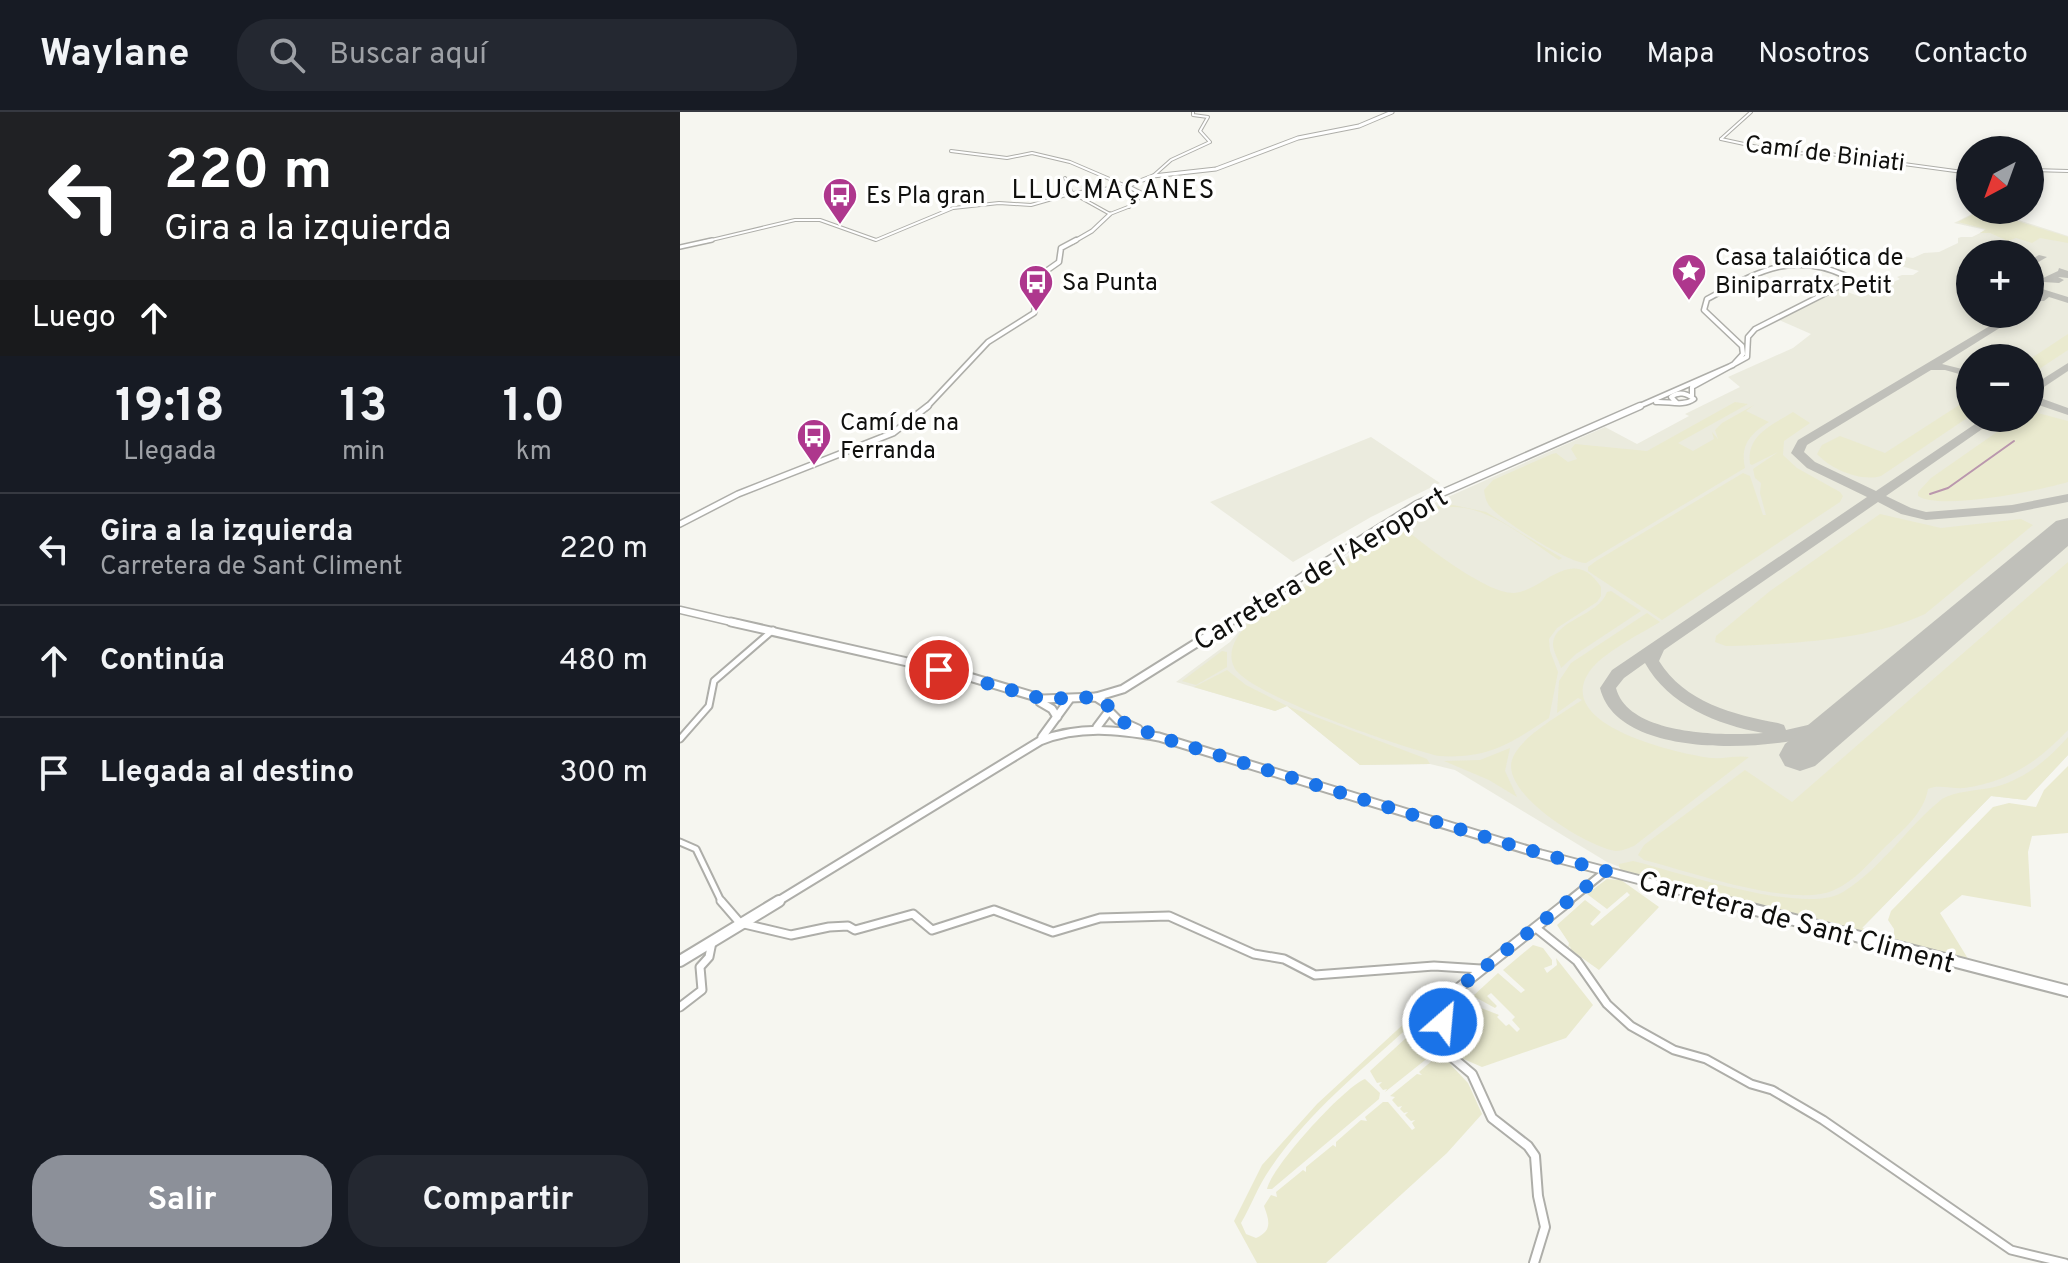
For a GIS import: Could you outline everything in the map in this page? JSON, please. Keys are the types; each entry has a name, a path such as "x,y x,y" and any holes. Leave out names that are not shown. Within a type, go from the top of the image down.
{"main road":[{"name":"Carretera de l'Aeroport","path":"1096,697 1123,689 1412,506 1731,366 1743,352 1741,344 1706,311 1703,305 1707,299 1794,261 1816,263 1842,273 1847,279 1842,285 1751,332 1747,357 1739,364 1692,387 1692,396"},
{"path":"1624,412 1675,394 1701,379"},
{"path":"1546,447 1657,402 1694,401 1692,396 1675,394"},
{"path":"1675,394 1676,402"},
{"path":"680,610 935,669 1043,699 1096,697 1104,700 1109,710 1123,723 1159,737"},
{"path":"935,669 1047,705 1064,729 1073,732"},
{"name":"Carretera de l'Aeroport","path":"1109,710 1123,689"},
{"path":"1031,746 1051,729 1061,707 1072,699"},
{"path":"1091,730 1102,724 1109,710"},
{"path":"680,961 1052,736 1110,728 1159,737"},
{"name":"Carretera de Sant Climent","path":"1159,737 1518,847 2068,991"}],"street":[{"path":"1153,176 1171,160 1210,142 1200,131 1208,117 1193,115 1193,112"},
{"path":"680,247 795,220 820,220 876,240 953,208 999,203 1035,204 1073,193 1126,186 1153,176 1216,169 1296,138 1359,126 1392,112"},
{"name":"Camí de Biniati","path":"1751,112 1721,139 1786,153 1834,154 1956,171"},
{"path":"680,524 738,494 884,438 917,416 988,342 1034,313 1039,276 1059,262 1061,248 1092,231 1110,214 1128,207 1143,194 1062,159 1047,159 1032,153 1007,158 951,151"},
{"path":"2044,170 2068,171"},
{"path":"1065,178 1073,193 1110,214"},
{"path":"680,739 711,705 716,695 714,681 773,630"},
{"path":"680,842 696,849 720,900 740,923 791,935 829,927 848,926 855,930 913,914 932,930 994,910 1053,932 1100,918 1169,916 1254,954 1284,959 1315,975 1434,966 1482,969"},
{"path":"1534,1263 1545,1227 1538,1196 1535,1156 1528,1146 1494,1122 1472,1074 1455,1060 1443,1028 1444,1015 1453,994 1606,871"},
{"path":"1535,927 1577,961 1607,1004 1631,1026 1674,1050 1702,1057 1751,1084 1772,1090 1823,1120 2011,1250 2065,1263"},
{"path":"680,1007 702,990 700,967 709,957 712,941"}],"shaded area":[{"path":"1959,224 2031,224 2068,236 2068,755 2026,800 1991,796 1862,928 1630,871 1607,862 1455,770 1430,764 1360,765 1287,706 1275,711 1176,682 1230,642 1251,618 1421,509 1605,427 1637,444 1689,416 1685,414 1740,387 1728,377 1793,348 1811,334 1772,317 1834,287 1861,297 1900,279 1897,277 1919,271 1879,260 1893,255 1913,258 1956,244 1956,328 2044,328 2044,240 1958,240 1986,230"},
{"path":"1371,437 1440,483 1371,517 1293,562 1210,502"}],"green space":[{"path":"1966,224 2027,224 2068,237 2068,243 2040,238 2006,240 1990,233 1980,233 1986,229"},
{"path":"2068,334 2068,350 2044,366 2044,350"},
{"path":"1735,402 1748,404 1678,443 1693,451 1714,439 1712,432 1718,439 1715,430 1722,423 1754,405 1746,411 1769,422 1748,441 1744,453 1745,468 1586,563 1566,557 1523,532 1491,508 1486,499 1484,490 1493,480 1552,454 1556,453 1568,462 1577,459 1571,449 1575,444 1647,451"},
{"path":"1956,407 1956,425 1881,476 1864,477 1846,473 1817,454 1822,445 1840,436 1885,453"},
{"path":"1793,412 1810,423 1784,441 1783,455 1797,468 1840,492 1843,496 1840,502 1662,620 1588,571 1588,567 1596,561 1743,473 1750,476 1763,515 1766,515 1760,493 1761,483 1755,478 1753,469 1778,452 1752,465 1752,445 1762,432"},
{"path":"2044,415 2068,421 2068,482 2015,494 1947,501 1918,496 1931,478 1997,432 2044,432"},
{"path":"1453,505 1486,512 1562,558 1559,560 1504,523 1473,510 1442,508 1403,527 1456,567 1502,591 1514,593 1525,590 1569,569 1579,569 1590,575 1601,587 1597,602 1557,628 1549,639 1558,672 1549,718 1497,748 1471,755 1439,756 1393,743 1295,705 1245,678 1234,667 1232,649 1249,623 1414,516 1431,507"},
{"path":"1880,514 1941,528 2021,519 2033,525 1925,614 1903,623 1853,635 1801,642 1726,646 1715,642 1716,636 1770,591"},
{"path":"2068,562 2068,730 2034,761 1995,781 1980,785 1928,789 1922,806 1911,821 1862,871 1842,886 1816,895 1768,892 1740,886 1644,860 1638,855 1644,845 1745,770 1792,802"},
{"path":"1611,591 1641,611 1576,654 1561,668 1553,647 1555,636 1568,623 1595,607"},
{"path":"1647,613 1660,622 1612,651 1589,672 1583,691 1589,708 1604,722 1650,743 1712,758 1749,757 1634,846 1616,851 1586,840 1532,803 1512,774 1512,760 1516,751 1532,735 1582,700 1578,698 1557,713 1559,681 1571,663"},
{"path":"1222,651 1227,652 1227,667 1196,685 1182,681"},
{"path":"1227,670 1246,685 1287,706 1275,711 1194,687"},
{"path":"1287,706 1427,759 1430,764 1360,765"},
{"path":"2068,737 2068,755 2026,800 1991,796 1862,928 1894,935 1888,920 1891,911 1993,807 2009,803 2036,807 2044,790 2068,766 2068,833 2032,836 2028,852 2031,907 1962,895 1940,913 1970,962 1623,872 1619,867 1619,864 1633,861 1772,896 1825,898 1857,883 1942,799 2012,781 2043,762"},
{"path":"1510,748 1505,771 1517,797 1489,780 1444,761 1480,760"},
{"path":"1607,879 1621,880 1659,907 1599,970 1571,950 1570,946 1568,948 1569,943 1557,925 1585,900 1601,912 1590,924 1593,926 1630,895 1627,892 1607,909 1587,894"},
{"path":"1533,945 1543,948 1552,960 1552,965 1544,968 1547,973 1557,965 1556,958 1593,1005 1566,1038 1482,1067 1459,1057 1454,1041 1458,1039 1454,1019 1466,1002 1499,1015 1497,1017 1506,1026 1509,1024 1517,1032 1520,1029 1512,1020 1515,1017 1491,993 1487,996 1497,1006 1495,1008 1473,996 1498,973 1521,993 1525,990 1503,970"},
{"path":"1422,1007 1426,1011 1323,1105 1286,1147 1266,1176 1241,1223 1246,1234 1256,1238 1265,1232 1268,1220 1264,1206 1271,1195 1277,1197 1276,1192 1303,1170 1306,1172 1306,1167 1333,1145 1336,1147 1336,1142 1361,1120 1367,1121 1365,1117 1383,1102 1388,1102 1412,1130 1415,1128 1412,1123 1415,1120 1411,1121 1405,1115 1408,1112 1404,1113 1400,1109 1402,1106 1398,1107 1392,1100 1395,1097 1390,1096 1417,1074 1422,1075 1419,1072 1442,1052 1447,1054 1451,1065 1468,1083 1482,1114 1447,1153 1326,1263 1257,1263 1234,1221 1262,1165 1317,1104"},
{"path":"1430,1016 1444,1045 1385,1092 1387,1089 1383,1090 1379,1085 1382,1082 1377,1083 1370,1071"},
{"path":"1365,1079 1380,1093 1379,1099 1272,1189 1267,1189 1281,1164 1310,1129 1341,1096"}],"waterway":[{"path":"1930,494 1948,488 2014,441"}],"taxiway":[{"path":"2059,280 2046,280 2056,274 2067,275 2062,270"},
{"path":"2044,293 2068,300"},
{"path":"2044,294 2044,297"},
{"path":"1929,367 1994,328"},
{"path":"2044,382 2068,366"},
{"path":"1877,497 1811,465 1797,453 1802,443 1929,367"},
{"path":"1929,367 1956,370"},
{"path":"2044,403 2068,412"},
{"path":"1877,497 1972,432"},
{"path":"1658,647 1877,497"},
{"path":"1877,497 1906,511 1926,516 2012,509 2068,498"},
{"path":"1658,647 1651,661 1663,678 1684,695 1727,719 1778,729"},
{"path":"1658,647 1618,674 1608,688 1611,700 1634,720 1670,733 1717,741 1810,733 1834,725"}],"runway":[{"path":"1800,755 2068,528"}],"place":[{"name":"Es Pla gran","path":"840,226"},
{"name":"Casa talaiótica de Biniparratx Petit","path":"1689,302"},
{"name":"Sa Punta","path":"1036,313"},
{"name":"Camí de na Ferranda","path":"814,467"}],"district":[{"name":"LLUCMAÇANES","path":"1114,189"}],"route":[{"path":"939,670 1051,701 1099,697 1118,720 1159,737 1606,871 1456,990 1443,1022"}]}
